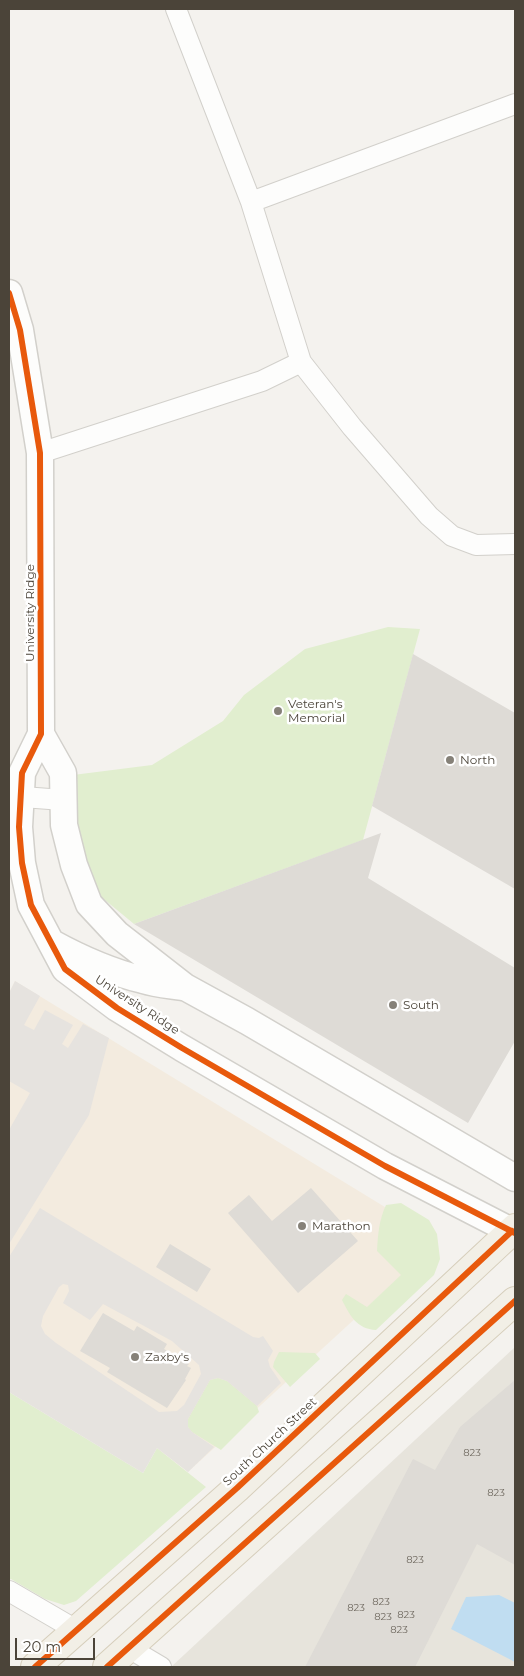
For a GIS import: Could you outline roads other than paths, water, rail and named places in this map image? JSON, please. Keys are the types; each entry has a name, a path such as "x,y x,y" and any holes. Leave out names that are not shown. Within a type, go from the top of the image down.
{"main road":[{"name":"South Church Street","path":"34,1667 244,1482 514,1231"},
{"path":"107,1667 515,1301"}],"street":[{"path":"176,9 251,202 301,362 352,427 429,516 452,536 476,545 515,544"},
{"path":"251,202 515,104"},
{"name":"University Ridge","path":"9,293 20,330 40,452 41,734 22,773 15,797 22,863 31,905 49,942 65,969 117,1008 385,1166 514,1231"},
{"path":"40,452 262,381 301,362"},
{"name":"University Ridge","path":"41,734 63,773 64,825 72,857 89,904 116,934 185,988 255,1025 515,1178"},
{"path":"15,797 63,800"},
{"path":"49,942 99,966 143,980 185,988"},
{"path":"9,1591 76,1630"},
{"path":"128,1648 161,1667"}],"water":[{"path":"499,1595 515,1603 515,1662 451,1629 466,1597"}],"place":[{"name":"Veteran's Memorial","path":"278,711"},
{"name":"North","path":"450,760"},
{"name":"South","path":"393,1005"},
{"name":"Marathon","path":"302,1226"},
{"name":"Zaxby's","path":"135,1357"}]}
